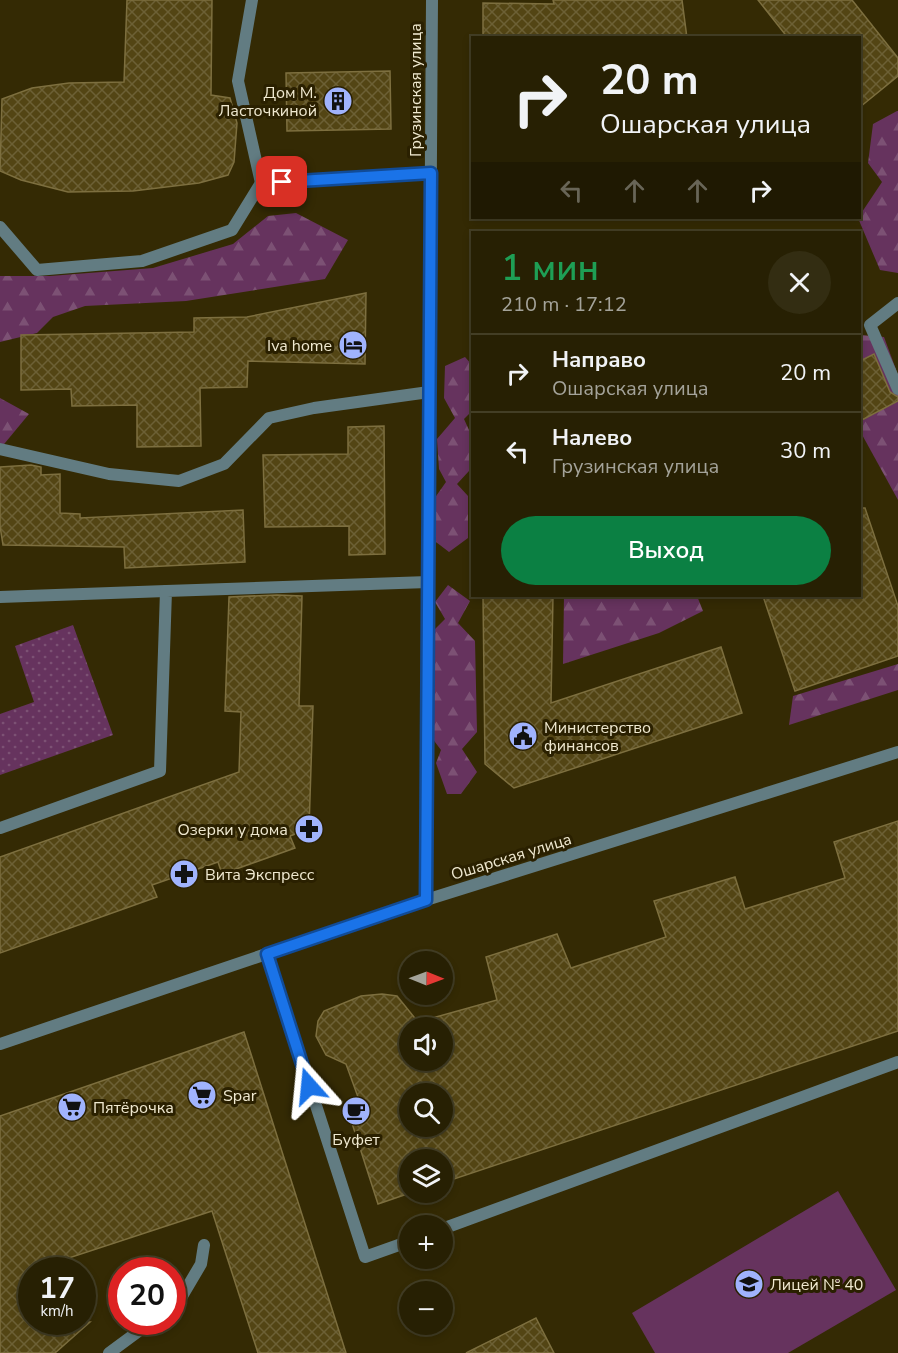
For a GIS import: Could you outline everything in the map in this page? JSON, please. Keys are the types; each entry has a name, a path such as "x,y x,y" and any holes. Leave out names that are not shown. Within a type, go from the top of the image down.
{"street":[{"path":"0,226 37,270 141,261 232,230 261,183 238,81 252,0"},
{"name":"Грузинская улица","path":"426,900 432,0"},
{"path":"261,183 431,173"},
{"path":"898,303 870,325 898,389"},
{"path":"0,448 109,474 179,481 224,464 269,418 314,408 429,392"},
{"path":"0,597 428,582"},
{"path":"0,828 160,771 166,591"},
{"name":"Ошарская улица","path":"0,1044 426,900 898,752"},
{"path":"267,954 365,1257 399,1245"},
{"path":"453,1225 898,1062"},
{"path":"186,1289 201,1264 204,1245"},
{"path":"109,1353 133,1335"}],"green space":[{"path":"898,111 898,273 880,270 858,219 861,219 861,214 882,182 868,163 873,124"},
{"path":"296,213 348,240 325,279 186,301 85,306 53,317 37,333 0,342 0,276 50,276 153,268 233,244 268,216"},
{"path":"861,335 884,337 898,375 898,500 861,433"},
{"path":"465,357 471,364 471,412 464,419 469,430 469,471 457,484 468,496 468,538 449,552 436,542 434,499 446,482 439,469 437,439 455,418 444,398 445,366"},
{"path":"0,398 29,414 0,449"},
{"path":"448,585 470,601 458,623 475,641 477,732 462,749 477,772 461,794 447,794 436,763 441,750 432,738 430,634 445,619 435,602"},
{"path":"564,597 697,597 703,611 659,633 563,664"},
{"path":"73,625 113,735 0,775 0,714 34,702 15,646"},
{"path":"898,664 898,690 789,725 793,696"},
{"path":"838,1191 896,1290 788,1353 655,1353 632,1313"}],"building":[{"path":"127,0 212,0 211,95 230,98 237,123 234,162 228,175 199,183 133,191 68,192 21,180 0,171 2,99 32,88 69,83 124,82"},
{"path":"553,0 682,0 687,36 483,36 483,3 554,4"},
{"path":"758,0 852,0 898,58 898,76 861,106 861,36 786,36"},
{"name":"Дом М. Ласточкиной","path":"390,71 391,129 287,131 286,73"},
{"path":"366,293 365,364 248,361 247,387 200,388 201,446 137,447 137,405 72,406 71,389 21,390 21,335 194,332 194,318 247,317"},
{"path":"874,354 890,392 898,397 898,401 861,420 861,360"},
{"path":"384,426 385,554 349,555 349,526 265,527 263,455 348,454 348,427"},
{"path":"31,465 41,467 41,475 60,474 60,513 80,514 80,518 243,510 245,562 125,568 124,547 3,545 0,526 0,467"},
{"path":"861,508 865,508 898,606 898,656 795,691 763,597 861,597"},
{"path":"302,596 299,706 313,706 309,829 290,836 295,848 222,874 218,862 152,885 157,897 0,953 0,857 239,772 241,712 225,711 229,597"},
{"path":"483,597 553,597 551,703 721,647 742,713 514,788 485,764"},
{"path":"898,821 898,1031 453,1179 453,1149 399,1149 399,1197 378,1204 349,1114 362,1108 346,1064 326,1055 316,1036 318,1021 324,1011 361,996 382,994 397,996 399,1005 404,1005 414,1017 399,1017 399,1071 453,1071 453,1017 436,1017 497,1000 486,957 557,934 571,968 666,937 654,901 735,877 745,909 845,878 834,842"},
{"path":"244,1032 346,1353 258,1353 212,1211 72,1257 18,1257 18,1335 75,1335 55,1353 0,1353 0,1116"},
{"path":"536,1318 554,1353 466,1353"}],"place":[{"name":"Дом М. Ласточкиной","path":"338,101"},
{"name":"Iva home","path":"353,345"},
{"name":"Министерство финансов","path":"523,736"},
{"name":"Озерки у дома","path":"309,829"},
{"name":"Вита Экспресс","path":"184,874"},
{"name":"Spar","path":"202,1095"},
{"name":"Пятёрочка","path":"72,1107"},
{"name":"Буфет","path":"356,1111"},
{"name":"Лицей № 40","path":"749,1284"}],"route":[{"path":"282,182 431,173 426,900 267,954 309,1086"}]}
